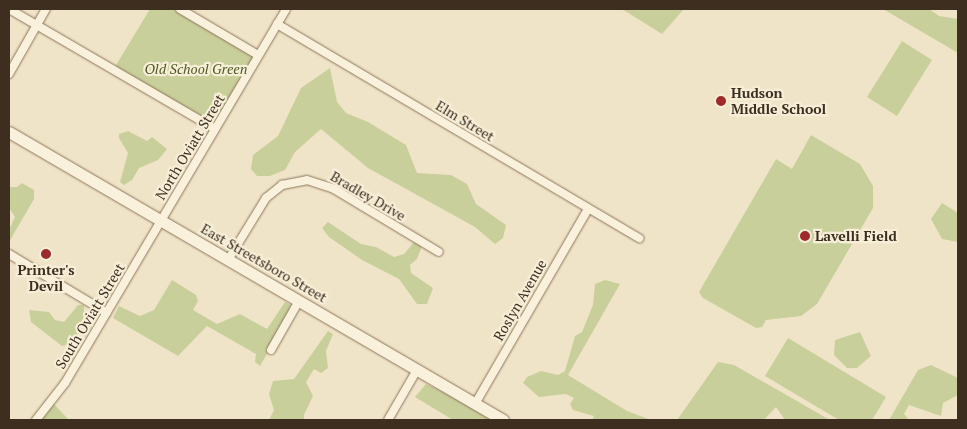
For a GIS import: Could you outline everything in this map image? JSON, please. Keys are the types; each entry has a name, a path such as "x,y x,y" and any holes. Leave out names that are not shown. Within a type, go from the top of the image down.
{"main road":[{"name":"East Streetsboro Street","path":"9,132 503,420"}],"street":[{"path":"9,9 215,129"},
{"path":"9,74 46,9"},
{"path":"180,9 258,55"},
{"name":"North Oviatt Street","path":"161,220 286,9"},
{"name":"Elm Street","path":"277,24 639,238"},
{"name":"Bradley Drive","path":"228,260 266,198 282,185 307,180 334,189 439,252"},
{"name":"Roslyn Avenue","path":"475,404 588,209"},
{"name":"South Oviatt Street","path":"36,420 65,383 161,220"},
{"path":"9,254 107,313"},
{"path":"271,350 299,301"},
{"path":"388,420 417,370"}],"green space":[{"name":"Old School Green","path":"150,9 180,9 258,55 215,129 113,70"},
{"path":"622,9 684,9 662,34"},
{"path":"883,9 929,9 939,16 958,19 958,53"},
{"path":"902,41 932,60 897,116 867,97"},
{"path":"330,68 337,102 346,113 368,122 406,145 417,173 451,175 467,184 476,204 506,225 503,238 495,244 475,227 368,168 321,129 295,152 285,170 270,176 257,176 251,169 253,155 278,136 301,88"},
{"path":"128,131 147,141 152,137 167,149 158,160 139,168 132,180 124,185 120,182 128,153 119,138 119,134"},
{"path":"811,135 860,164 873,186 873,208 817,304 801,316 766,320 762,327 756,328 703,298 699,292 776,159 792,169"},
{"path":"22,183 34,190 34,199 9,242 9,230 15,217 9,208 9,187 17,187"},
{"path":"942,203 958,213 958,242 942,239 931,219"},
{"path":"328,222 361,244 376,247 394,257 404,254 415,241 422,246 417,259 410,265 411,273 433,288 427,304 417,304 399,279 362,260 329,237 322,228"},
{"path":"172,280 196,295 198,301 193,310 217,324 240,314 267,329 285,302 294,307 260,366 255,362 256,354 207,326 178,356 113,318 119,306 140,316 154,310"},
{"path":"605,280 620,284 568,375 627,411 651,420 592,420 594,416 573,410 570,404 574,398 566,394 539,397 523,383 527,377 541,371 558,375 565,371 575,336 582,332 593,305 595,284"},
{"path":"78,305 84,305 84,315 77,337 70,344 62,346 31,322 29,310 49,312 55,320 64,322"},
{"path":"328,331 333,334 326,351 328,368 321,373 314,369 306,382 313,396 304,415 304,420 269,420 274,410 269,394 273,381 294,379"},
{"path":"860,332 871,356 857,368 847,368 834,355 835,340"},
{"path":"788,338 886,397 872,420 839,420 765,376"},
{"path":"718,362 734,365 830,420 785,420 776,407 764,420 677,420"},
{"path":"931,365 958,378 958,395 943,403 941,416 909,405 904,414 909,420 889,420 918,370"},
{"path":"426,384 458,399 493,420 453,420 415,397"},
{"path":"51,401 69,420 36,420"}],"place":[{"name":"Hudson Middle School","path":"721,101"},
{"name":"Lavelli Field","path":"805,236"},
{"name":"Printer's Devil","path":"46,254"}]}
